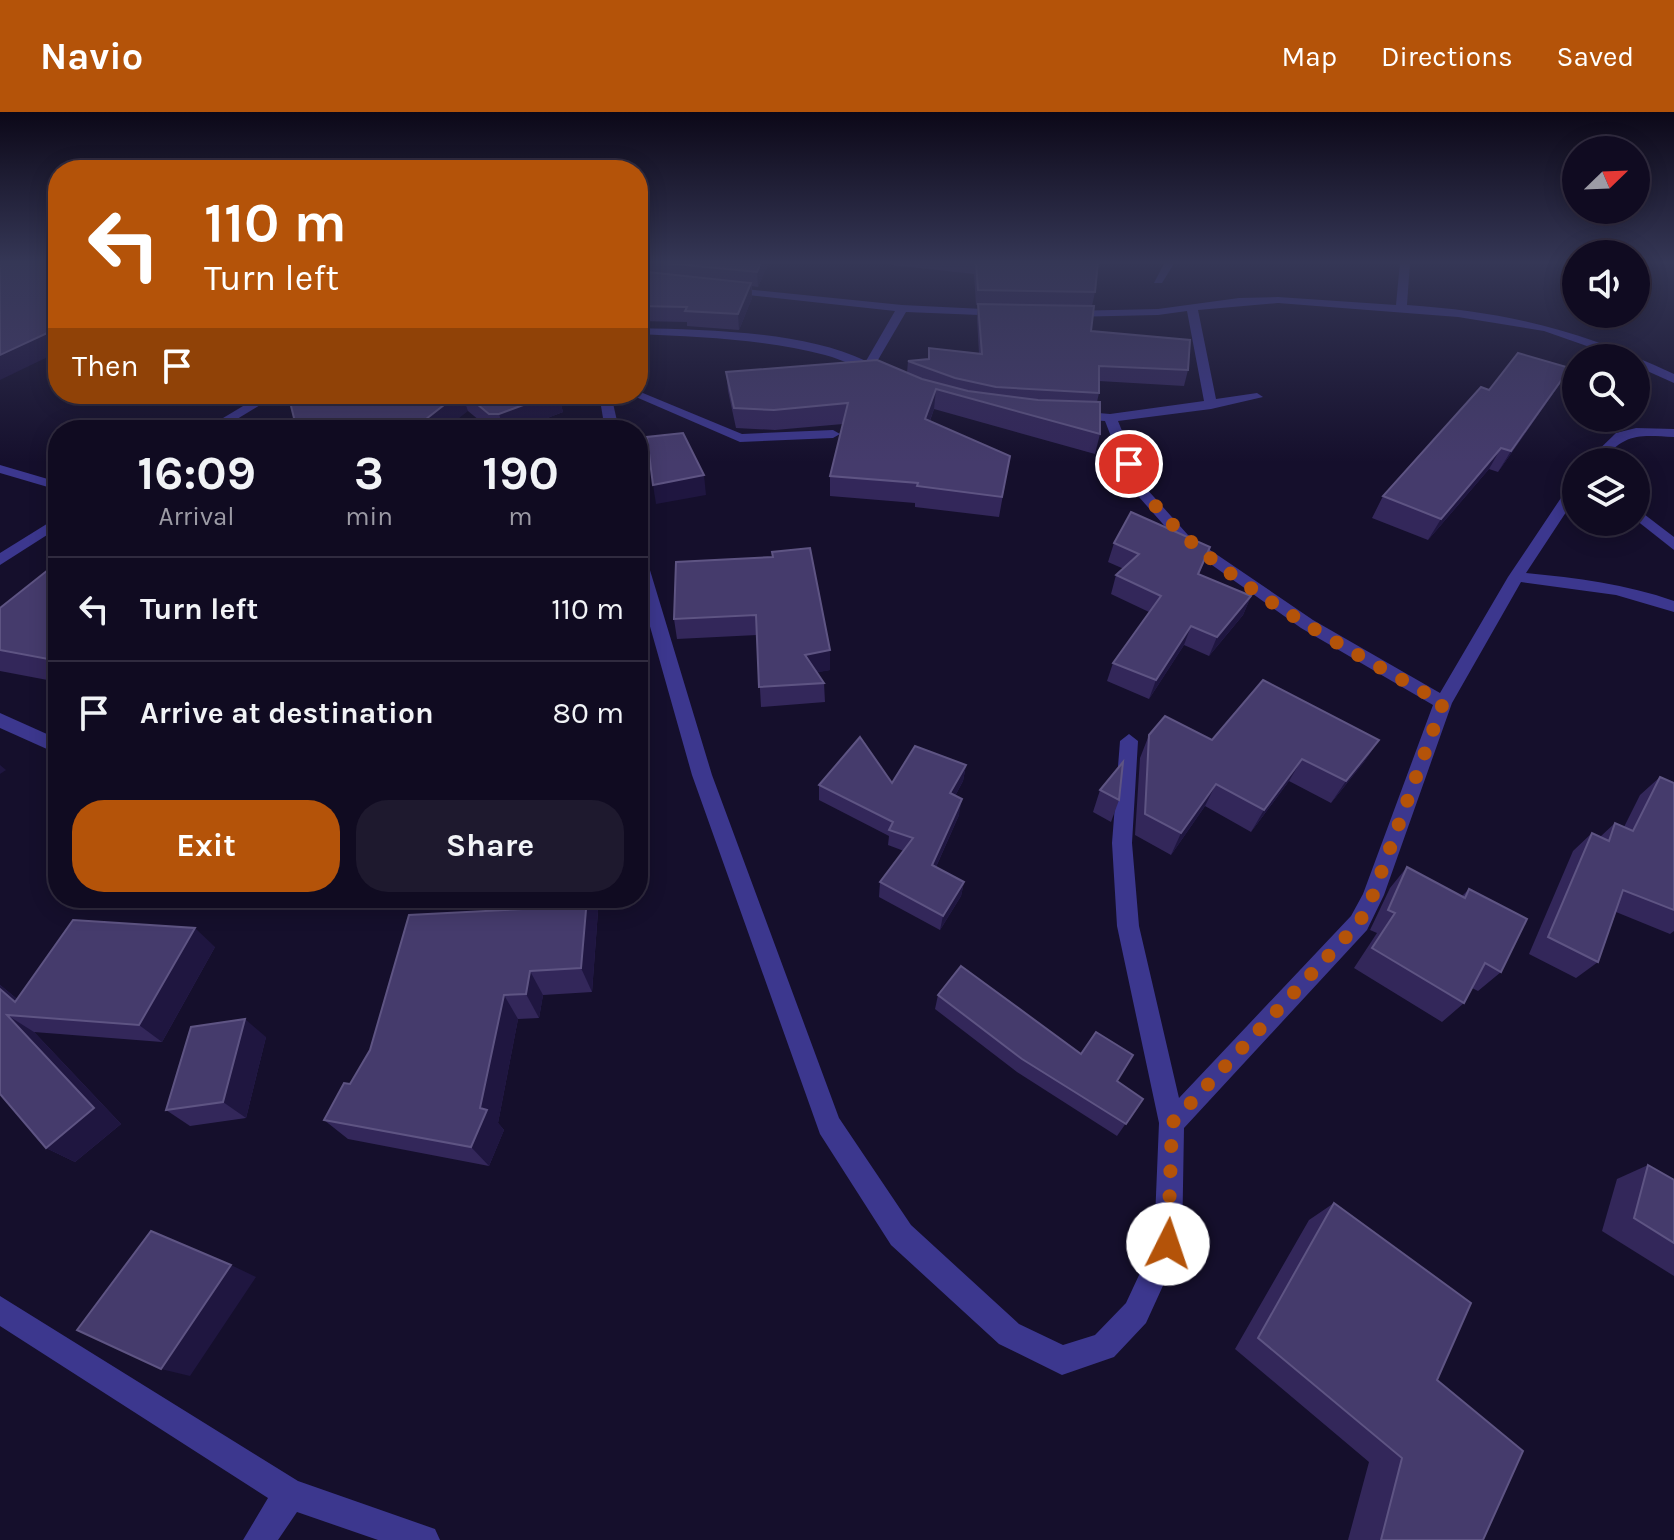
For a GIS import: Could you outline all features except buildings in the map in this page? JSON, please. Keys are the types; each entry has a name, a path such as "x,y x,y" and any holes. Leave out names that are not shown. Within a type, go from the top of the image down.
{"street":[{"path":"869,365 890,329"},
{"path":"1196,329 1211,405"},
{"path":"1557,329 1597,344"},
{"path":"648,332 747,339 805,348 869,365 887,377"},
{"path":"1650,367 1674,379"},
{"path":"1063,414 1110,418 1257,397"},
{"path":"648,400 710,429 740,438 833,434"},
{"path":"227,420 255,404"},
{"path":"1110,418 1138,488 1183,538 1307,624 1443,703"},
{"path":"1605,448 1616,435 1629,431 1674,433"},
{"path":"0,469 48,483"},
{"path":"1172,1123 1359,923 1373,895 1443,703 1516,577 1562,507"},
{"path":"1650,524 1674,545"},
{"path":"0,560 48,528"},
{"path":"1516,577 1637,593 1674,607"},
{"path":"648,591 702,775 829,1125 901,1235 1009,1334 1062,1360 1104,1347 1136,1313 1168,1244 1172,1123 1128,926 1122,843 1129,741"},
{"path":"0,720 48,742"},
{"path":"0,1310 290,1494 424,1540"},
{"path":"259,1540 290,1494"}],"route":[{"path":"1129,464 1138,488 1183,538 1307,624 1443,703 1373,895 1359,923 1172,1123 1168,1244"}]}
